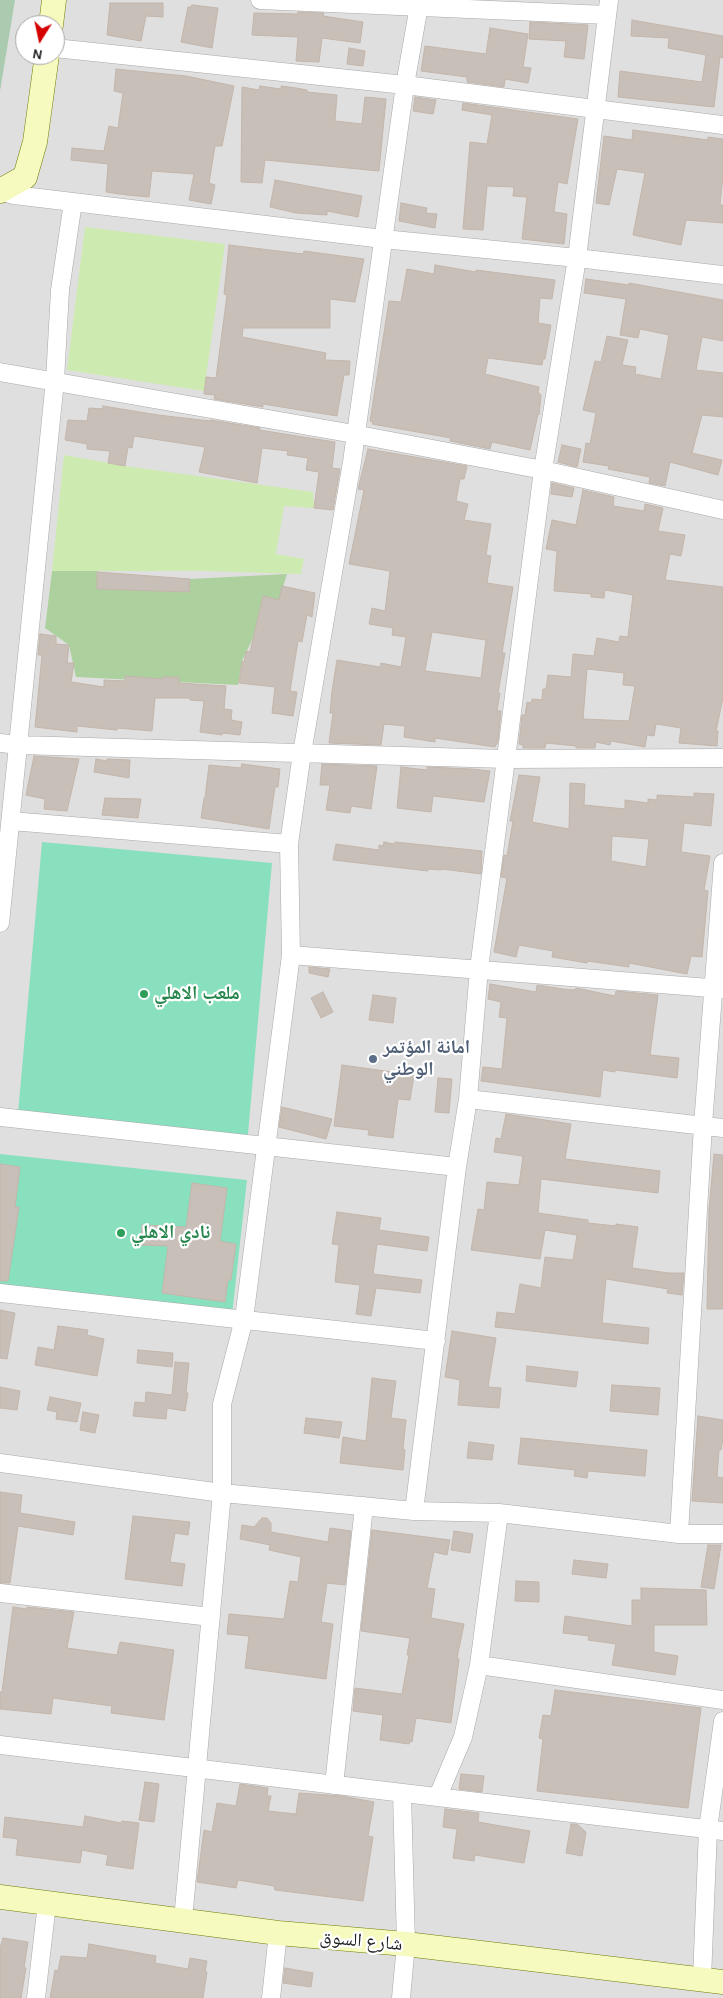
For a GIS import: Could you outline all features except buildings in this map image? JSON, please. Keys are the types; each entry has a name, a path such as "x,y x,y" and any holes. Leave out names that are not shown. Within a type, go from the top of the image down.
{"street":[{"path":"52,15 54,0"},
{"path":"260,0 608,7 576,258 543,470 479,969 468,1100 457,1167 414,1511"},
{"path":"182,1920 198,1768 222,1493 222,1404 244,1319 291,954 289,844 302,753 352,462 354,434 405,85 419,3"},
{"path":"65,49 405,85 723,125"},
{"path":"0,191 25,178 35,142 46,65"},
{"path":"0,191 14,195 383,240 723,274"},
{"path":"0,923 55,380 60,290 73,202"},
{"path":"0,372 55,380 543,470 723,510"},
{"path":"0,743 506,759 723,758"},
{"path":"11,821 289,844"},
{"path":"679,1534 703,1125 718,989 723,863"},
{"path":"291,954 718,989"},
{"path":"468,1100 723,1128"},
{"path":"0,1117 457,1167"},
{"path":"0,1293 436,1342"},
{"path":"0,1463 222,1493 414,1511 499,1513 679,1534 723,1534"},
{"path":"334,1785 364,1506"},
{"path":"438,1796 463,1737 480,1665 499,1513"},
{"path":"0,1593 211,1617"},
{"path":"480,1665 723,1700"},
{"path":"712,1980 716,1830 723,1721"},
{"path":"0,1745 716,1830"},
{"path":"401,1998 406,1944 402,1793"},
{"name":"شارع السوق","path":"0,1897 278,1933 406,1944 712,1980"},
{"path":"36,1998 47,1903"},
{"path":"271,1998 278,1933"}],"shaded area":[{"path":"0,0 723,0 723,1998 0,1998"}],"green space":[{"path":"0,0 15,0 0,91"},
{"path":"85,227 225,244 204,391 67,370"},
{"path":"64,455 125,466 313,492 314,508 284,506 276,554 304,559 301,574 204,571 52,571"},
{"path":"52,571 97,571 97,589 189,591 190,579 287,574 279,600 263,597 253,638 242,661 238,685 76,677 69,645 45,628"},
{"name":"ملعب الاهلي","path":"42,842 272,863 247,1145 17,1125"},
{"name":"نادي الاهلي","path":"0,1154 247,1180 232,1315 0,1285"}],"place":[{"name":"ملعب الاهلي","path":"144,994"},
{"name":"امانة المؤتمر الوطني","path":"373,1059"},
{"name":"نادي الاهلي","path":"121,1233"}]}
